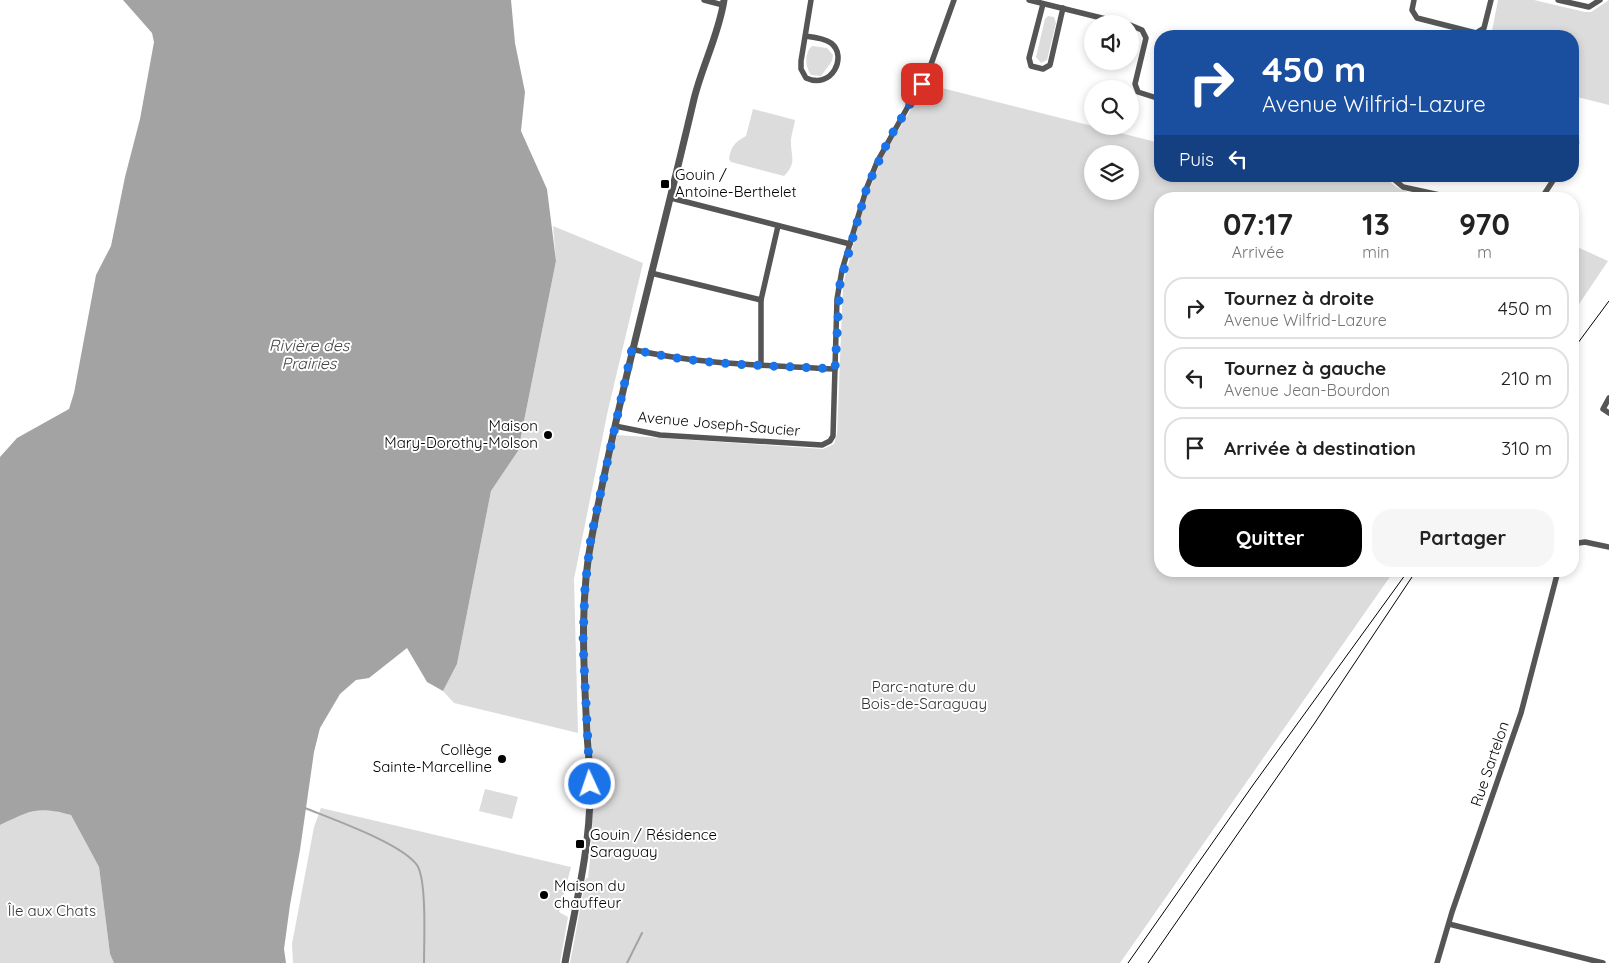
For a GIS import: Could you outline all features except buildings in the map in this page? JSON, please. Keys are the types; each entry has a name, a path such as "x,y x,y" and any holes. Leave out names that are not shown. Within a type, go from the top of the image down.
{"street":[{"path":"565,963 572,920 584,869 590,813 583,642 585,587 591,537 632,349 696,92 724,2 704,0"},
{"path":"805,36 830,42 837,52 838,59 835,69 827,79 813,81 803,74 801,61 805,36 811,0"},
{"path":"632,349 678,359 835,369 838,298 850,244 867,187 877,162 930,67 954,0"},
{"path":"1029,0 1091,15"},
{"path":"1414,0 1412,10 1417,18 1464,30"},
{"path":"1481,30 1484,28 1492,0"},
{"path":"1558,0 1584,6 1595,5 1600,0"},
{"path":"1044,4 1029,58 1031,66 1043,69 1050,65 1063,8"},
{"path":"1139,29 1142,30 1146,38 1139,67"},
{"path":"1138,70 1135,84 1138,92 1154,97"},
{"path":"1397,182 1403,187 1426,192"},
{"path":"671,198 850,244"},
{"path":"760,365 761,300 778,226"},
{"path":"651,273 761,300"},
{"name":"Avenue Joseph-Saucier","path":"615,426 660,435 822,445 830,441 833,436 835,369"},
{"path":"1609,398 1603,408 1609,413"},
{"path":"1579,543 1585,542 1609,547"},
{"name":"Rue Sartelon","path":"1437,963 1448,924 1521,712 1556,577"},
{"path":"1448,924 1603,963"}],"green space":[{"path":"1498,0 1534,0 1591,12 1609,0 1609,105 1579,98 1579,30 1492,30"},
{"path":"1048,16 1054,17 1056,23 1047,60 1041,63 1036,57 1045,19"},
{"path":"812,46 827,48 833,55 832,61 821,76 811,75 808,68 806,60 809,49"},
{"name":"Parc-nature du Bois-de-Saraguay","path":"926,84 1084,124 1084,135 1128,135 1154,141 1154,182 1390,182 1408,192 1154,192 1154,577 1390,577 1120,963 570,963 586,878 588,878 592,842 593,806 587,625 588,589 592,550 599,512 617,435 823,449 834,444 837,434 843,285 863,207 884,154"},
{"path":"753,109 795,120 791,139 792,163 784,176 731,162 729,159 734,145 746,136"},
{"path":"553,226 643,263 608,410 574,579 578,733 454,703 443,691 457,664 491,491 518,451 556,261"},
{"path":"1579,248 1608,261 1579,304"},
{"path":"485,789 518,797 512,819 479,811"},
{"path":"321,808 571,867 559,912 568,917 560,963 293,963 292,944 314,827"},
{"name":"Île aux Chats","path":"45,809 71,815 99,867 110,954 114,963 0,963 0,825 21,814"}],"water":[{"name":"Rivière des Prairies","path":"123,0 511,0 515,43 525,92 521,131 547,189 556,261 518,451 491,491 457,664 443,691 427,682 407,648 369,678 356,680 340,694 320,728 314,752 290,905 284,949 286,963 114,963 110,954 99,867 71,815 42,810 27,813 0,825 0,457 17,438 69,409 74,393 96,275 111,246 125,177 140,119 154,42 152,33"}],"waterway":[{"path":"305,808 382,840 397,848 417,865 424,897 424,963"},
{"path":"627,963 642,933"}],"tram line":[{"path":"1579,342 1609,301"},
{"path":"1128,963 1253,785 1404,577"},
{"path":"1148,963 1314,724 1412,577"}],"place":[{"name":"Gouin / Antoine-Berthelet","path":"665,184"},
{"name":"Maison Mary-Dorothy-Molson","path":"548,435"},
{"name":"Collège Sainte-Marcelline","path":"502,759"},
{"name":"Gouin / Résidence Saraguay","path":"580,844"},
{"name":"Maison du chauffeur","path":"544,895"}],"route":[{"path":"590,784 583,642 585,587 591,537 632,349 678,359 718,363 835,369 838,298 842,270 867,187 889,139 922,84"}]}
